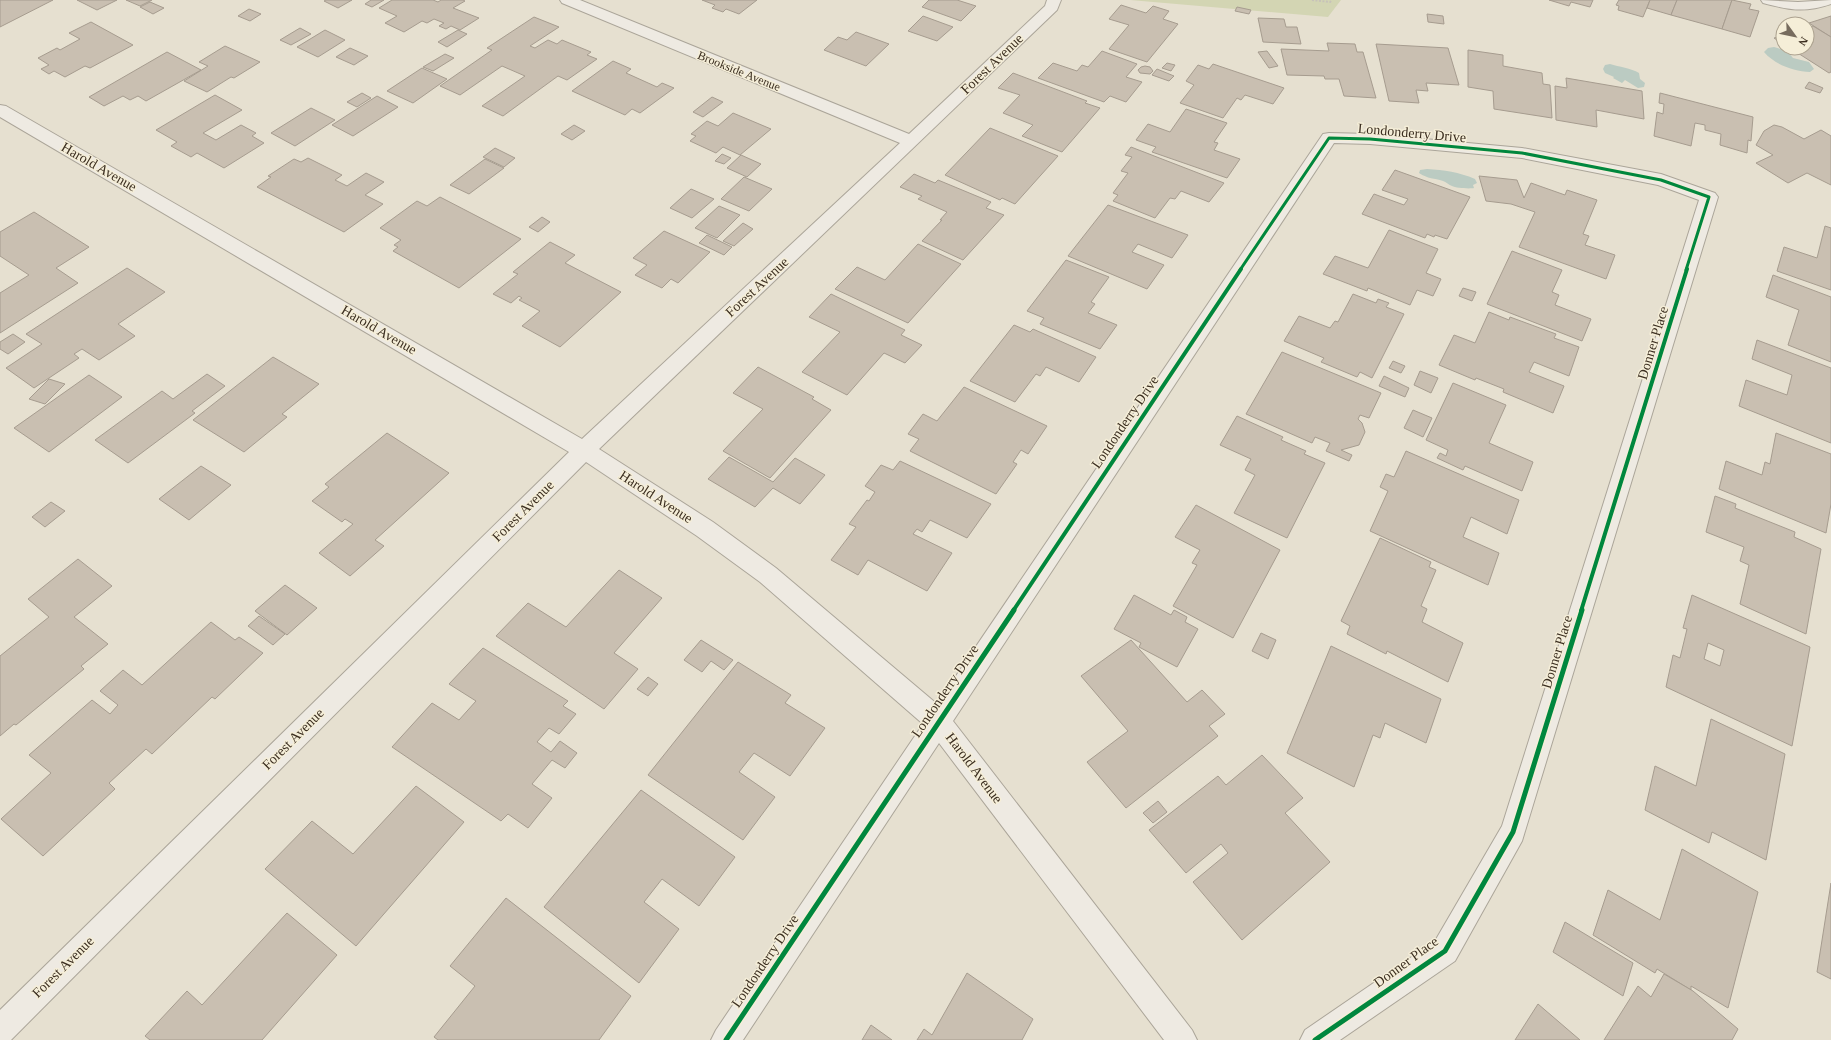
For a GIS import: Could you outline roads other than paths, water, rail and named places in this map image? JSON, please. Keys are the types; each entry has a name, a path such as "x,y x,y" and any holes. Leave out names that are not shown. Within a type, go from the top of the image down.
{"street":[{"name":"Brookside Avenue","path":"567,0 911,142"},
{"name":"Forest Avenue","path":"0,1030 585,451 1052,7 1054,0"},
{"path":"1768,0 1789,6 1802,7 1810,7 1828,0"},
{"name":"Harold Avenue","path":"0,110 585,451 705,529 768,575 938,721 1182,1040"},
{"name":"Londonderry Drive","path":"726,1040 1329,138 1370,139 1522,153 1661,180 1709,197"},
{"name":"Donner Place","path":"1315,1040 1445,950 1513,832 1709,197"}]}
